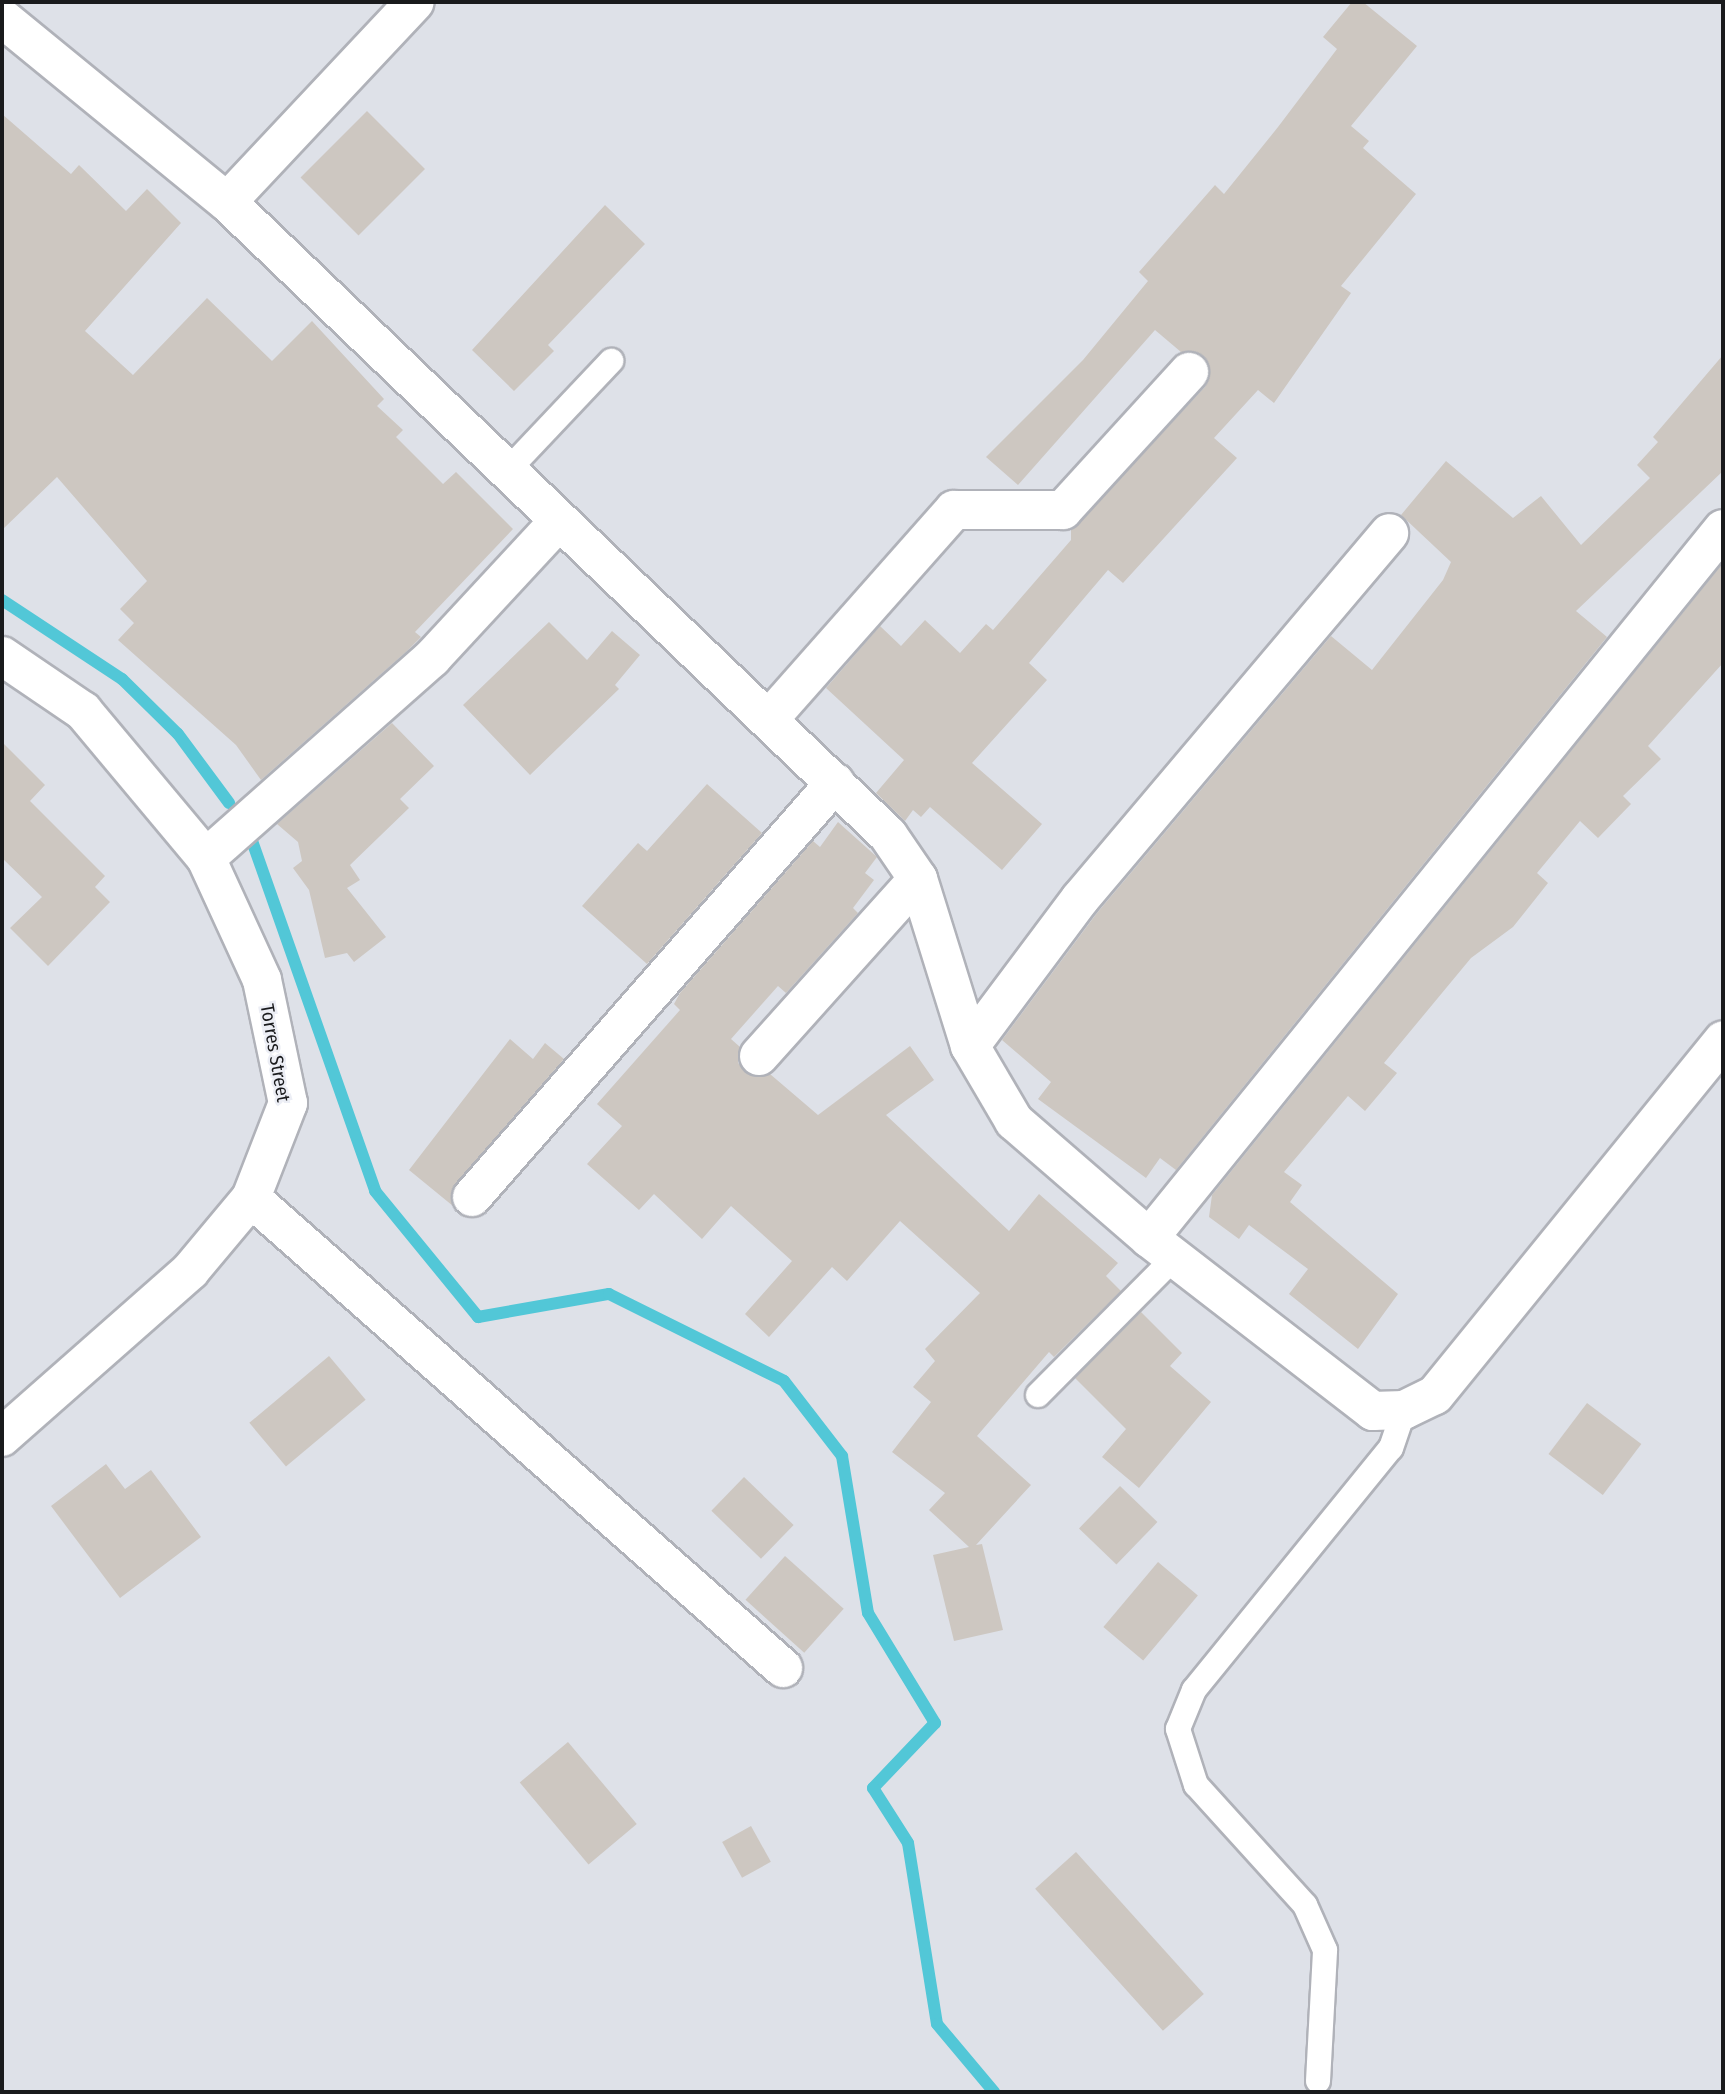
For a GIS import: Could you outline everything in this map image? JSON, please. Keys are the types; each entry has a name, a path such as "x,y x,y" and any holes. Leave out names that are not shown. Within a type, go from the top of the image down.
{"street":[{"path":"228,202 415,2"},
{"path":"2,18 228,202 509,469 558,522 769,719 888,835 919,879 970,1046 1014,1121 1162,1247 1373,1411 1404,1410 1435,1395 1723,1040"},
{"path":"769,719 954,510 1063,510 1189,372"},
{"path":"206,858 432,658 558,522"},
{"path":"1162,1247 1723,529"},
{"path":"970,1046 1080,899 1389,533"},
{"name":"Torres Street","path":"2,656 83,711 206,858 262,980 288,1103 251,1198 190,1270 2,1437"},
{"path":"472,1197 835,783"},
{"path":"759,1056 919,879"},
{"path":"251,1198 783,1668"}],"lane":[{"path":"509,469 611,361"},
{"path":"1038,1395 1162,1247"},
{"path":"1318,2081 1325,1950 1305,1905 1196,1785 1178,1729 1194,1690 1391,1448 1404,1410"}],"building":[{"path":"1352,2 1363,2 1417,46 1351,126 1369,141 1363,148 1416,194 1341,286 1351,293 1274,403 1258,390 1214,438 1237,458 1123,583 1108,570 1029,663 1047,680 972,763 1042,824 1002,870 930,807 921,817 913,810 905,821 876,793 904,760 826,688 880,626 901,646 925,620 960,653 986,624 993,630 1071,540 1071,530 1205,387 1210,376 1204,356 1181,352 1155,330 1018,485 986,457 1083,360 1148,281 1139,272 1215,185 1224,194 1278,127 1337,49 1323,37"},
{"path":"367,111 425,169 359,235 301,177"},
{"path":"2,114 71,174 79,165 126,211 147,189 181,223 85,331 133,375 207,298 272,361 312,321 384,399 377,406 403,430 396,437 443,484 456,472 513,529 415,632 421,637 407,651 261,780 236,745 118,640 134,623 120,609 147,581 57,477 2,530"},
{"path":"605,205 645,244 548,345 554,351 514,391 472,350"},
{"path":"1723,355 1723,471 1576,611 1607,637 1176,1170 1160,1158 1146,1178 1038,1099 1051,1082 1002,1040 1097,913 1331,636 1372,670 1443,580 1451,562 1401,515 1446,461 1513,518 1541,496 1581,545 1650,478 1637,465 1658,442 1653,437"},
{"path":"1723,563 1723,663 1648,746 1661,759 1623,796 1631,804 1598,838 1580,821 1537,873 1548,883 1513,927 1471,958 1384,1063 1397,1073 1365,1111 1348,1096 1284,1172 1302,1185 1290,1202 1398,1294 1358,1349 1289,1294 1308,1269 1249,1225 1239,1239 1209,1217 1212,1195"},
{"path":"549,622 587,660 612,631 640,655 615,685 619,689 530,775 463,705"},
{"path":"392,723 434,766 400,799 409,808 350,865 360,880 347,888 386,937 354,962 347,953 325,958 309,890 293,868 302,861 298,842 277,824"},
{"path":"2,742 45,785 30,801 105,876 95,887 110,902 48,966 10,928 42,897 2,858"},
{"path":"707,784 762,833 647,964 582,906 638,843 647,851"},
{"path":"838,822 877,857 865,873 874,880 853,908 858,913 786,993 778,986 731,1039 740,1047 738,1063 754,1077 770,1074 818,1115 910,1046 934,1080 886,1115 1009,1231 1039,1194 1118,1263 1106,1276 1121,1291 1054,1357 1049,1352 977,1436 1031,1485 976,1545 982,1544 1003,1630 954,1641 933,1555 969,1547 929,1510 945,1493 892,1452 931,1402 913,1387 935,1361 925,1349 980,1293 900,1221 847,1281 832,1267 769,1337 745,1314 792,1261 731,1206 702,1239 654,1194 639,1210 587,1164 622,1126 597,1104 680,1010 674,1004 680,993 813,841 820,847"},
{"path":"510,1039 533,1059 545,1043 564,1059 456,1183 453,1206 409,1170"},
{"path":"1141,1312 1182,1353 1170,1366 1211,1402 1139,1488 1102,1457 1126,1429 1075,1378"},
{"path":"329,1356 366,1400 286,1467 249,1423"},
{"path":"1587,1403 1641,1444 1603,1495 1548,1454"},
{"path":"106,1464 125,1489 151,1470 201,1537 120,1598 51,1506"},
{"path":"744,1477 794,1525 761,1559 711,1511"},
{"path":"1120,1486 1157,1522 1116,1565 1079,1528"},
{"path":"785,1556 844,1609 804,1653 746,1600"},
{"path":"1158,1562 1198,1595 1143,1661 1103,1627"},
{"path":"568,1742 637,1824 589,1864 520,1782"},
{"path":"751,1826 771,1862 742,1878 722,1842"},
{"path":"1076,1852 1204,1994 1163,2031 1035,1889"}],"waterway":[{"path":"2,600 122,679 178,734 229,803"},
{"path":"251,838 375,1191 478,1317 609,1294 784,1381 842,1456 868,1613 935,1723 873,1788 908,1843 937,2024 994,2092"}]}
